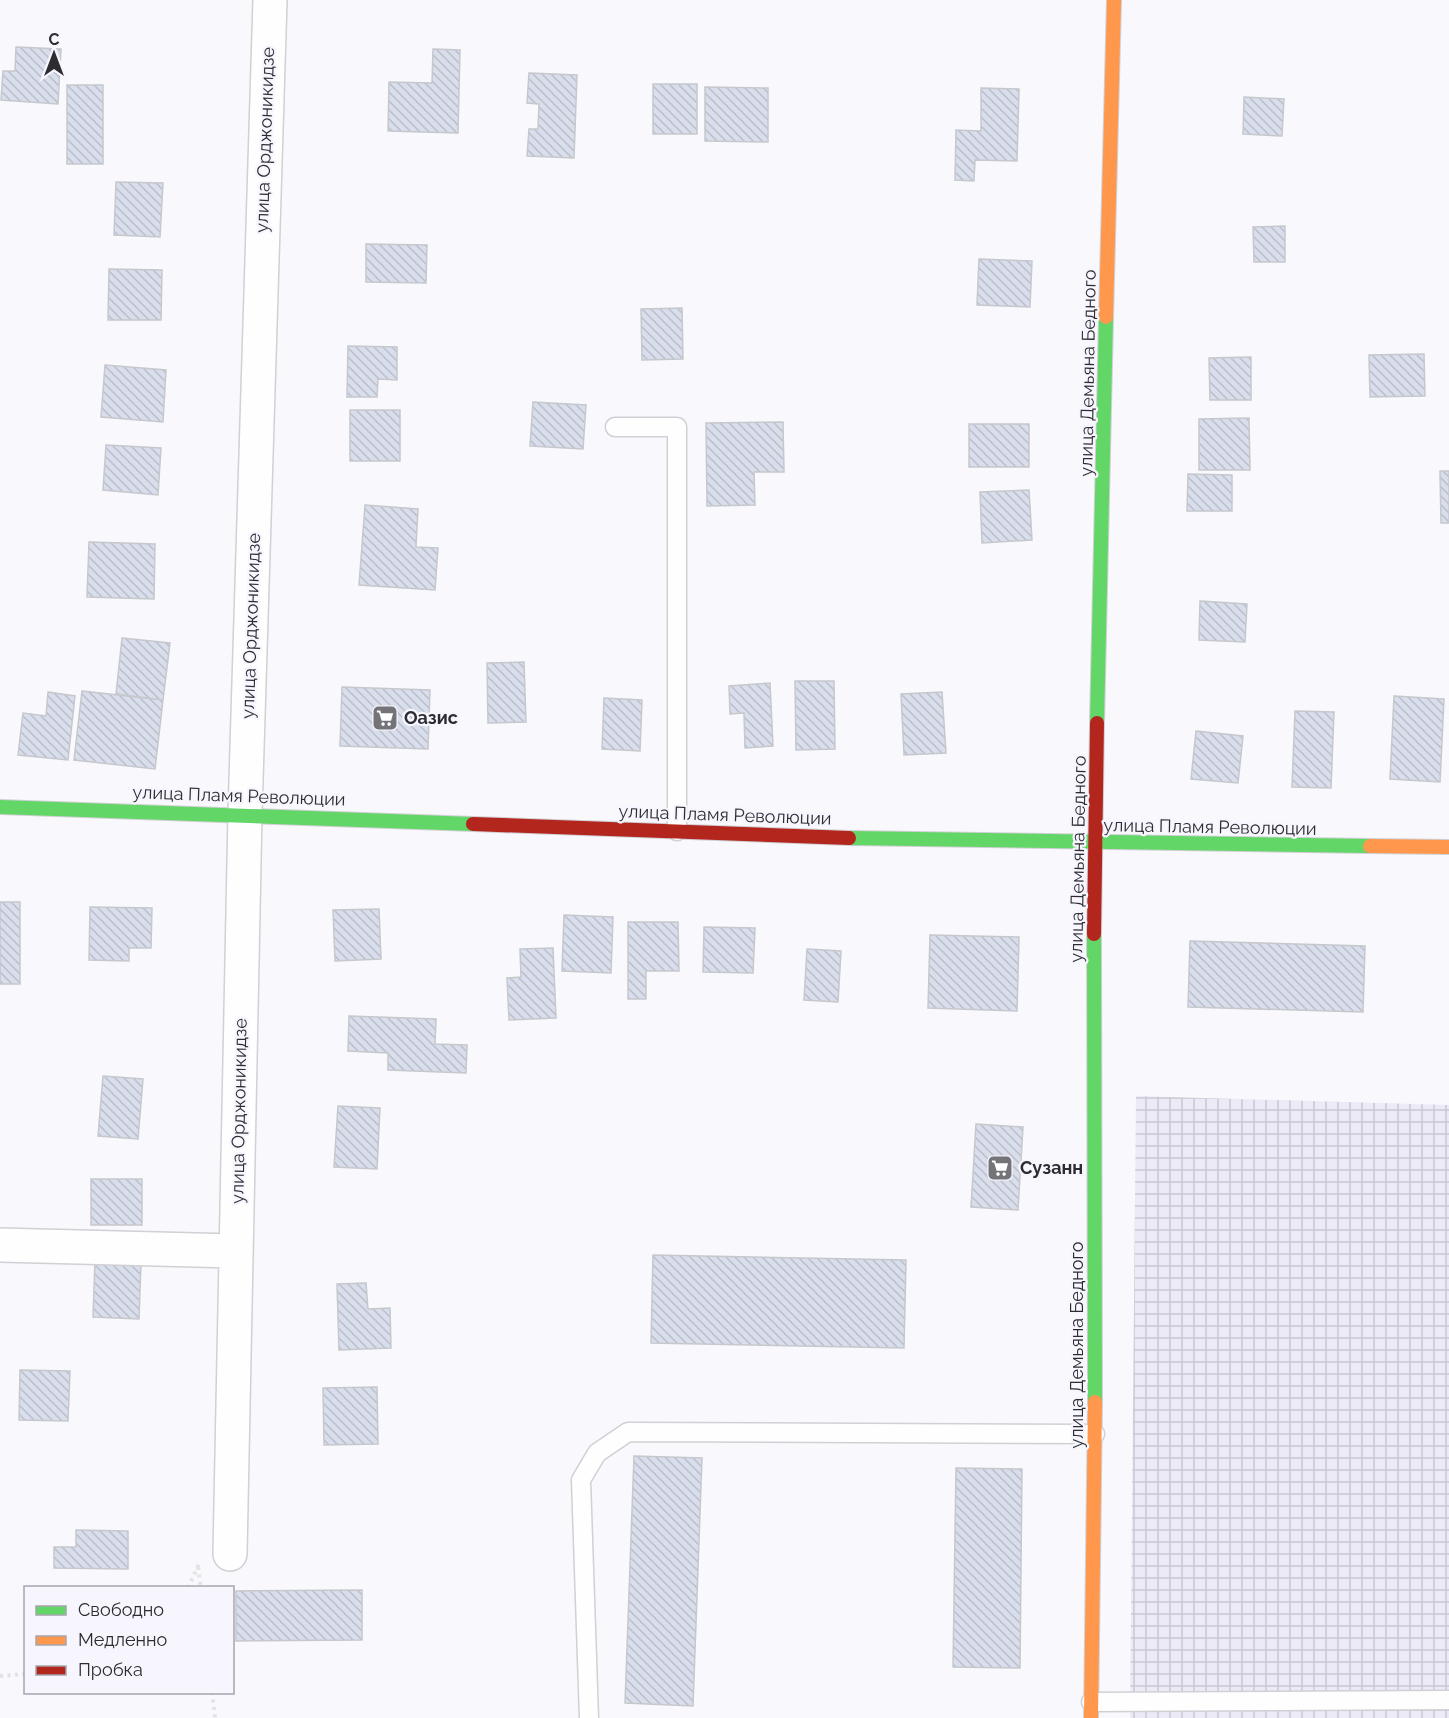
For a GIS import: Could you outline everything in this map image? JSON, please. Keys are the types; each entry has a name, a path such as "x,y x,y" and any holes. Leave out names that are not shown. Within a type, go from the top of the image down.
{"street":[{"name":"улица Орджоникидзе","path":"230,1554 245,813 270,0"},
{"name":"улица Демьяна Бедного","path":"1091,1710 1095,1434 1094,844 1114,0"},
{"name":"улица Пламя Революции","path":"0,807 245,813 677,831 1094,844 1449,848"},
{"path":"0,1245 236,1251"}],"lane":[{"path":"615,427 677,427 677,831"},
{"path":"589,1718 581,1480 597,1453 628,1432 1095,1434"},
{"path":"1091,1710 1449,1701"}],"path":[{"path":"198,1566 201,1586"},
{"path":"0,1676 24,1674"},
{"path":"212,1694 215,1718"}],"shaded area":[{"path":"1136,1096 1449,1105 1449,1718 1130,1718"}],"building":[{"path":"16,47 61,49 58,104 1,100 3,71 15,71"},
{"path":"433,49 460,50 458,133 388,131 389,82 432,83"},
{"path":"529,73 577,75 574,158 527,156 529,129 538,129 539,104 527,103"},
{"path":"653,84 697,84 697,134 653,134"},
{"path":"67,85 103,85 103,164 67,164"},
{"path":"705,87 768,88 768,142 705,141"},
{"path":"981,88 1019,89 1017,161 975,160 974,181 955,180 956,130 981,131"},
{"path":"1244,97 1284,99 1282,136 1243,134"},
{"path":"116,182 163,183 160,237 114,235"},
{"path":"1285,226 1285,262 1254,262 1253,227"},
{"path":"366,244 427,245 426,283 366,282"},
{"path":"979,259 1032,261 1030,307 977,305"},
{"path":"109,269 162,270 161,320 108,320"},
{"path":"682,308 683,359 642,360 641,309"},
{"path":"348,346 397,347 397,380 378,379 377,397 347,397"},
{"path":"1424,354 1425,396 1370,397 1369,355"},
{"path":"1251,357 1251,400 1210,400 1209,358"},
{"path":"105,365 166,370 163,422 101,417"},
{"path":"533,402 586,405 583,449 530,446"},
{"path":"350,410 400,410 400,461 350,461"},
{"path":"1249,418 1250,470 1199,470 1199,419"},
{"path":"783,422 784,472 754,472 755,505 707,506 706,423"},
{"path":"969,424 1029,424 1029,467 969,467"},
{"path":"106,445 161,448 158,495 103,490"},
{"path":"1440,471 1449,471 1449,523 1441,523"},
{"path":"1188,474 1232,475 1232,511 1187,511"},
{"path":"1029,490 1032,540 982,543 980,492"},
{"path":"365,505 418,509 416,547 438,548 435,590 359,585"},
{"path":"89,542 155,544 154,599 87,597"},
{"path":"1200,601 1247,604 1245,642 1199,640"},
{"path":"122,638 170,643 163,700 116,694"},
{"path":"524,662 526,722 488,723 487,663"},
{"path":"795,681 834,681 835,749 796,750"},
{"path":"770,683 773,746 745,748 744,713 730,714 729,686"},
{"name":"Оазис","path":"342,687 430,690 428,749 340,746"},
{"path":"82,691 163,700 155,769 74,760"},
{"path":"48,692 75,696 68,760 18,755 23,713 46,716"},
{"path":"942,692 946,753 904,755 901,694"},
{"path":"1394,696 1444,699 1440,782 1390,779"},
{"path":"604,698 642,700 640,751 602,749"},
{"path":"1295,711 1334,712 1331,788 1292,787"},
{"path":"1196,731 1243,736 1238,783 1191,779"},
{"path":"0,902 20,902 20,984 0,984"},
{"path":"90,907 152,908 151,948 129,948 129,961 89,960"},
{"path":"379,909 381,959 335,961 333,910"},
{"path":"564,915 613,917 611,973 562,971"},
{"path":"628,922 678,922 679,971 646,971 646,999 628,999"},
{"path":"704,927 755,928 753,973 703,972"},
{"path":"930,935 1019,937 1017,1011 928,1008"},
{"path":"1190,941 1365,946 1363,1012 1188,1007"},
{"path":"553,948 556,1018 509,1020 507,978 521,977 520,949"},
{"path":"807,949 841,951 838,1002 804,1000"},
{"path":"349,1016 436,1019 435,1044 467,1045 466,1073 388,1070 388,1053 348,1051"},
{"path":"103,1076 143,1079 138,1139 98,1136"},
{"path":"338,1106 380,1108 377,1169 334,1167"},
{"path":"976,1124 1023,1127 1018,1210 971,1207"},
{"path":"91,1179 142,1179 142,1225 91,1225"},
{"path":"653,1255 906,1260 904,1348 651,1343"},
{"path":"95,1261 141,1262 139,1319 93,1317"},
{"path":"366,1283 368,1309 390,1308 391,1348 339,1350 337,1284"},
{"path":"20,1370 70,1371 68,1421 19,1420"},
{"path":"377,1387 378,1444 324,1445 323,1388"},
{"path":"634,1456 702,1458 693,1706 625,1703"},
{"path":"956,1468 1022,1469 1020,1668 953,1667"},
{"path":"76,1530 128,1531 128,1569 54,1568 54,1547 76,1547"},
{"path":"362,1590 362,1640 236,1641 236,1591"}],"traffic: fast":[{"path":"1097,723 1106,317"},
{"path":"0,807 473,824"},
{"path":"849,838 1370,846"},
{"path":"1094,934 1095,1402"}],"traffic: slow":[{"path":"1106,317 1114,0"},
{"path":"1370,846 1449,847"},
{"path":"1091,1718 1095,1402"}],"traffic: jam":[{"path":"1094,934 1097,723"},
{"path":"473,824 849,838"}],"place":[{"name":"Оазис","path":"385,718"},
{"name":"Сузанн","path":"1000,1168"}]}
